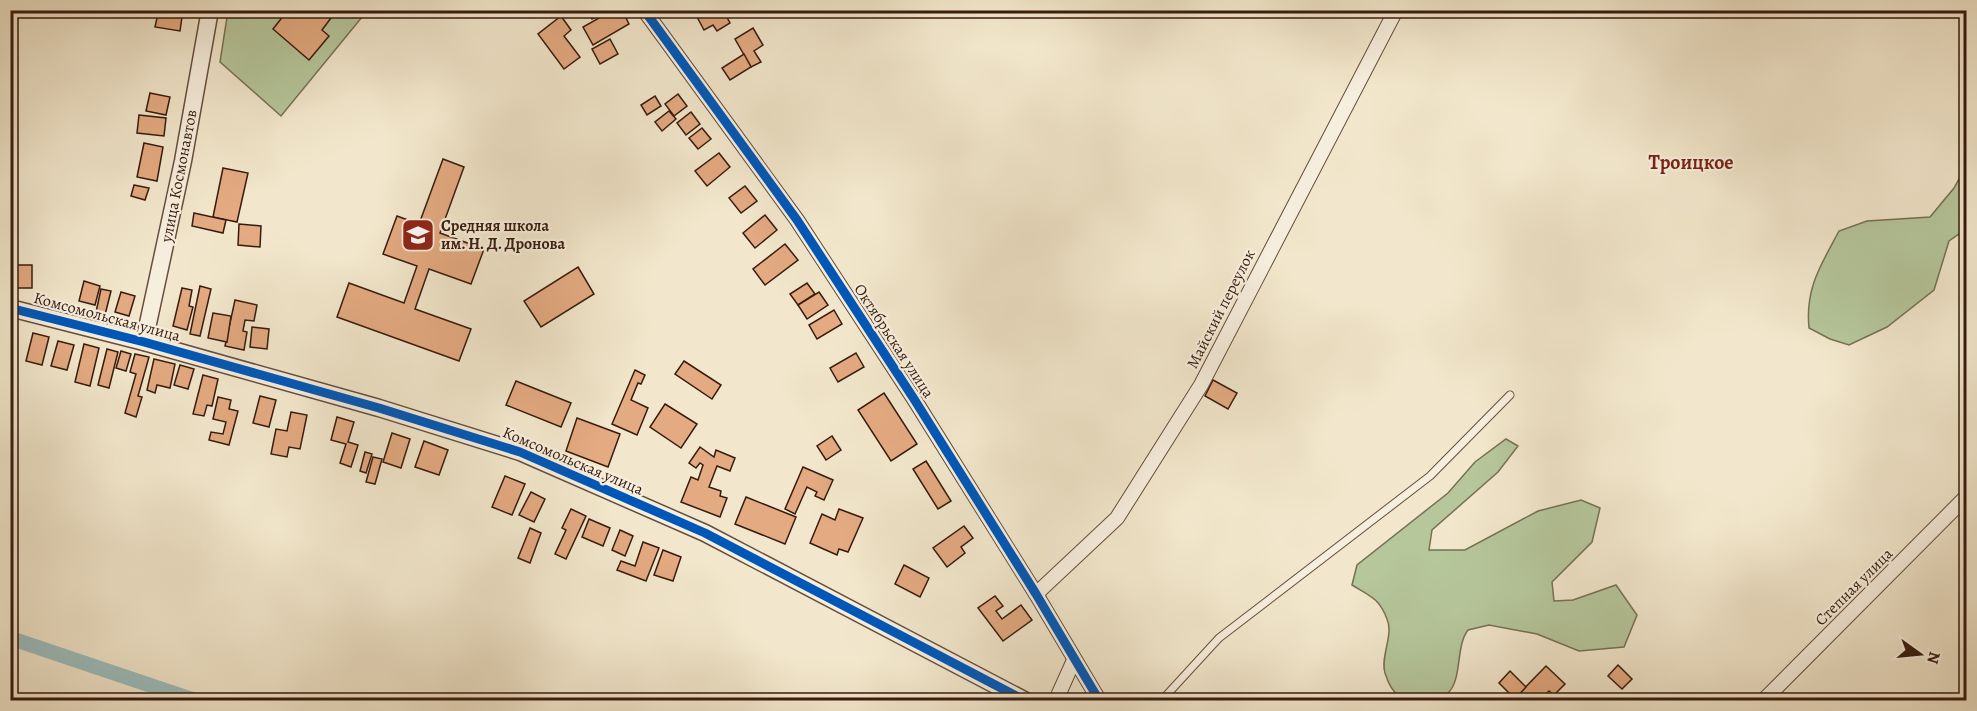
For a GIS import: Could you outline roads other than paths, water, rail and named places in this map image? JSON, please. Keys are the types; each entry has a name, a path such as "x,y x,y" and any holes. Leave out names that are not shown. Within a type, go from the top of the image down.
{"street":[{"name":"улица Космонавтов","path":"144,342 183,161 210,10"},
{"name":"Октябрьская улица","path":"644,10 797,220 914,399 1036,594 1098,700"},
{"name":"Майский переулок","path":"1036,594 1117,518 1201,385 1396,10"},
{"name":"Комсомольская улица","path":"10,308 144,342 379,408 520,452 705,533 1024,700"},
{"name":"Степная улица","path":"1764,700 1966,497"},
{"path":"1056,700 1074,660"}],"lane":[{"path":"1162,700 1219,638 1430,476 1510,395"}],"waterway":[{"path":"10,638 194,700"}],"place":[{"name":"Средняя школа им. Н. Д. Дронова","path":"418,235"}],"district":[{"name":"Троицкое","path":"1691,162"}]}
